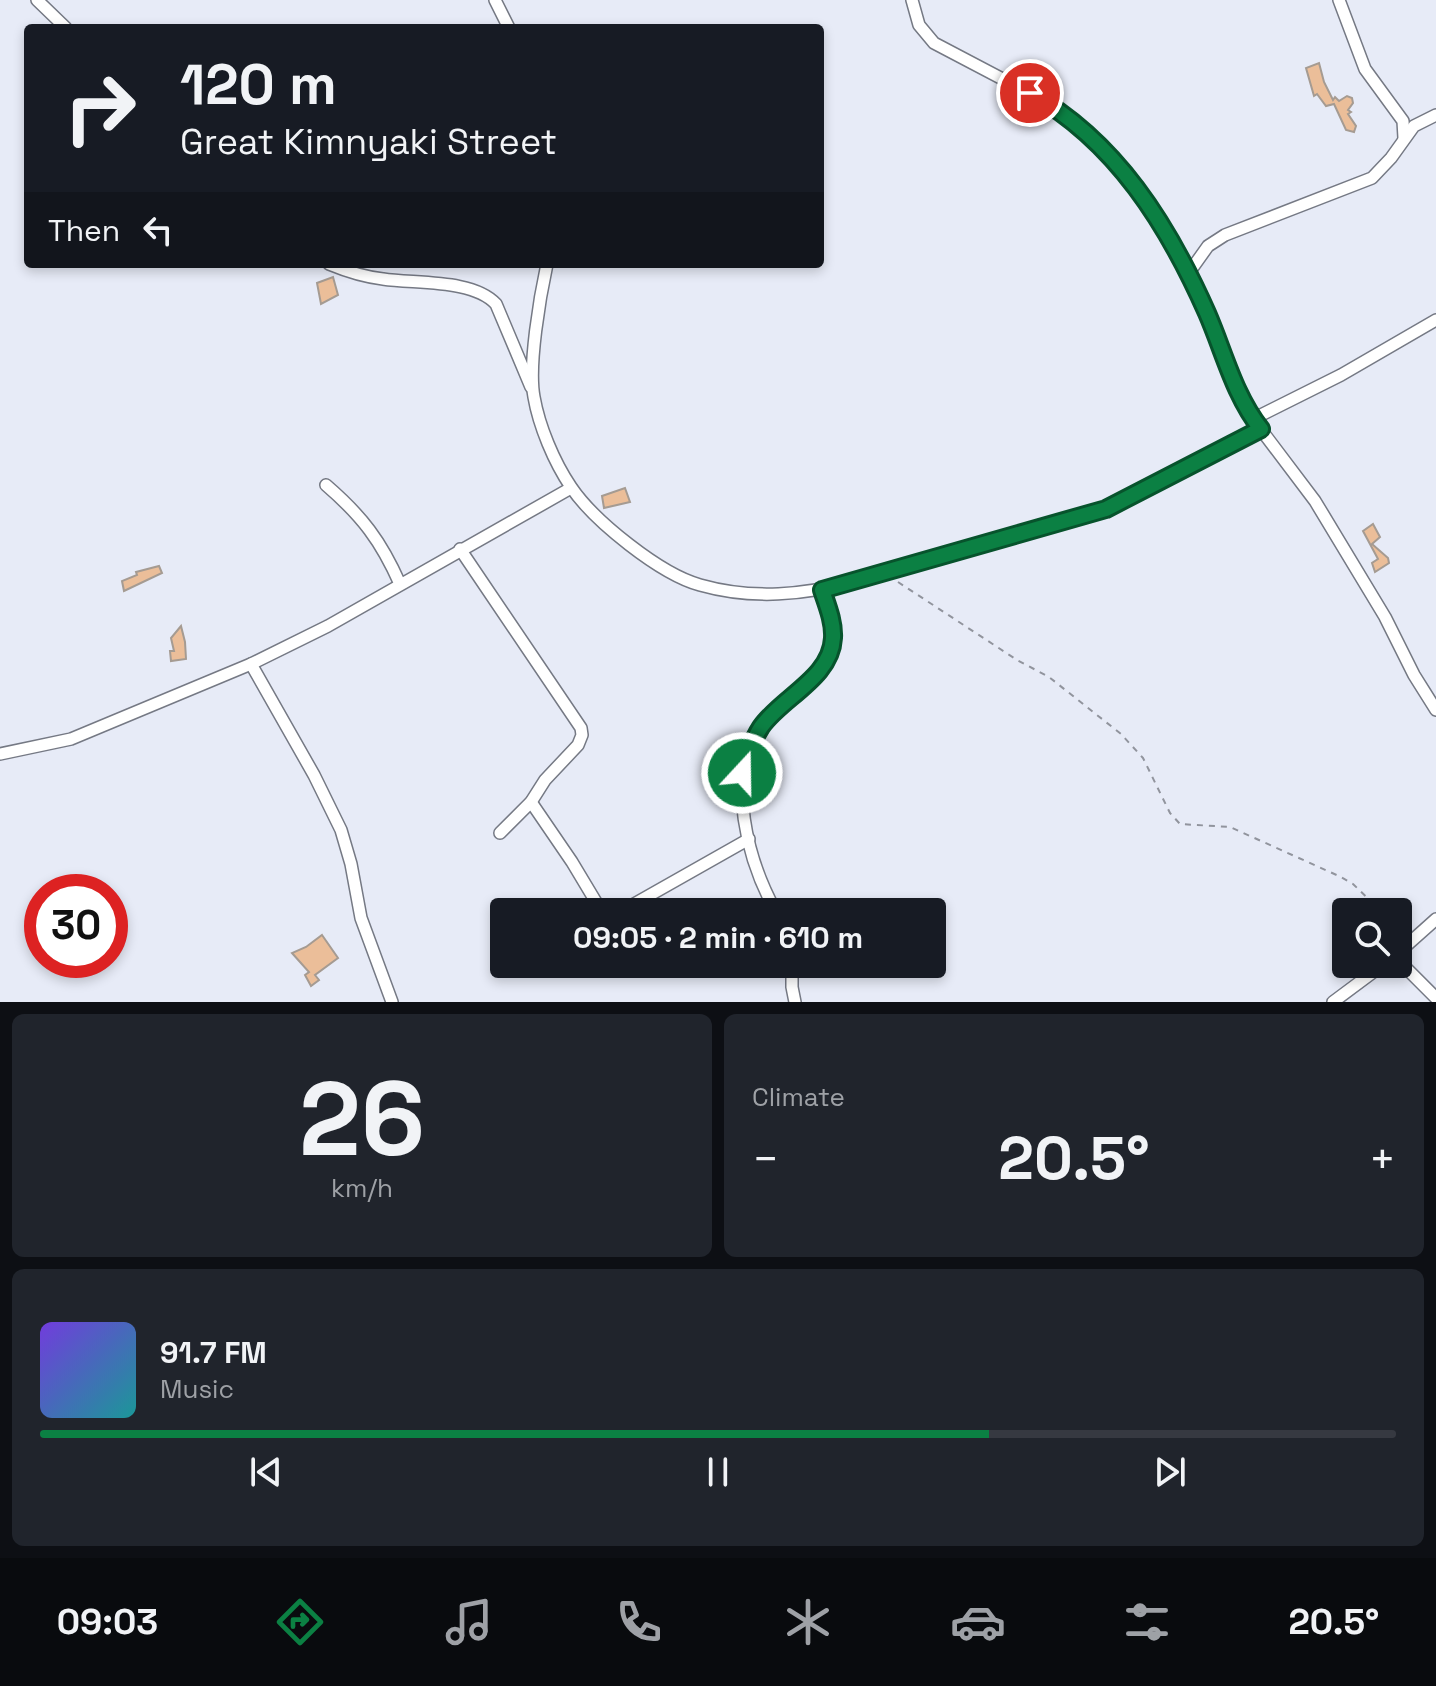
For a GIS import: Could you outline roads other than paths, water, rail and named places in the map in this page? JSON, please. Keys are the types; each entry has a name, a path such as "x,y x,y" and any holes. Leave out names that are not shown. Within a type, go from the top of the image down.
{"street":[{"path":"37,0 62,24"},
{"path":"495,0 507,24"},
{"path":"912,0 919,25 934,43 1054,106 1083,128 1119,165 1146,200 1188,274 1253,419 1315,501 1385,617 1414,675 1436,710"},
{"path":"1339,0 1365,69 1403,121 1404,138"},
{"path":"1188,274 1208,246 1225,235 1372,178 1414,126 1436,115"},
{"path":"343,268 380,279 450,286 488,295 496,304 552,450 571,488 614,534 660,566 697,585 776,596 822,590 1106,509 1261,429"},
{"path":"533,395 535,350 546,268"},
{"path":"1253,419 1341,375 1436,320"},
{"path":"326,485 369,527 380,542 400,584"},
{"path":"0,754 71,739 251,664 328,626 571,488"},
{"path":"460,549 581,728 582,735 578,745 545,780 531,802 500,833"},
{"path":"768,898 749,839 742,799 742,773 762,727 816,675 830,656 832,623 822,590"},
{"path":"251,664 314,775 341,830 361,918 392,1002"},
{"path":"531,802 594,898"},
{"path":"645,898 749,839"},
{"path":"1412,940 1436,919"},
{"path":"1412,974 1436,998"},
{"path":"792,978 795,1002"},
{"path":"1333,1002 1365,978"}]}
